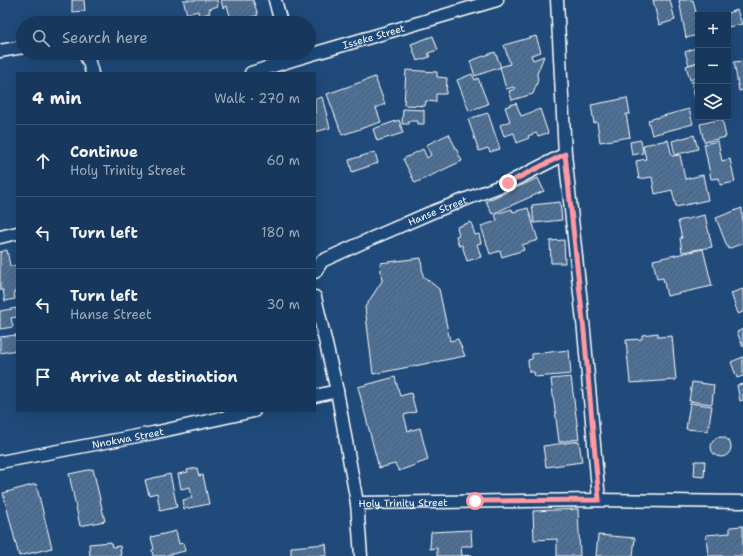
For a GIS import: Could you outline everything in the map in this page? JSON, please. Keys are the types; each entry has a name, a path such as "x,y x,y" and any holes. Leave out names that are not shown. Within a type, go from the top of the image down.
{"street":[{"path":"275,0 279,16"},
{"name":"Isseke Street","path":"316,48 464,4 497,0"},
{"path":"557,0 565,154 584,331 599,500"},
{"path":"0,51 16,48"},
{"path":"88,60 92,72"},
{"name":"Isseke Street","path":"253,72 282,60"},
{"name":"Hanse Street","path":"316,271 322,262 342,252 430,213 508,183 565,154"},
{"path":"0,236 16,233"},
{"path":"316,301 337,391 357,503"},
{"path":"316,396 337,391"},
{"name":"Nnokwa Street","path":"0,462 153,433 249,412"},
{"name":"Holy Trinity Street","path":"361,556 357,503 599,500 743,502"}],"building":[{"path":"72,0 84,0 85,11 72,12"},
{"path":"183,0 217,0 218,6 209,9 210,13 199,16 198,11 187,14"},
{"path":"221,0 253,0 258,15 230,16 227,6 223,8"},
{"path":"653,0 670,0 675,20 659,25"},
{"path":"679,0 693,0 696,12 695,36 686,38"},
{"path":"737,10 742,24 731,26 731,12"},
{"path":"433,36 438,50 428,53 430,57 417,61 411,44"},
{"path":"536,36 541,52 531,55 533,60 544,56 537,74 538,80 533,94 512,100 509,91 515,89 514,87 506,89 500,67 510,64 504,45"},
{"path":"695,48 695,63 689,65 685,52"},
{"path":"495,52 501,67 475,76 470,61"},
{"path":"743,61 743,90 739,91 734,62"},
{"path":"695,63 695,78 690,80 686,66"},
{"path":"406,70 437,72 437,77 447,78 446,94 436,94 436,102 426,101 425,106 404,105"},
{"path":"472,74 475,80 478,78 488,104 469,111 457,80"},
{"path":"375,77 385,104 376,108 381,122 342,135 327,94"},
{"path":"695,81 695,98 691,82"},
{"path":"322,97 330,128 316,132 316,99"},
{"path":"627,98 630,114 626,114 630,137 600,142 597,122 594,123 591,105"},
{"path":"516,103 521,116 540,109 548,133 538,136 536,133 517,143 514,133 504,136 500,125 510,121 505,107"},
{"path":"403,109 424,110 424,124 418,124 418,121 409,121 409,124 402,124"},
{"path":"689,109 693,124 652,135 648,120"},
{"path":"488,113 500,149 490,152 488,148 479,151 468,119"},
{"path":"399,120 403,133 377,141 373,129"},
{"path":"722,120 726,137 704,142 700,124"},
{"path":"449,134 462,161 415,183 403,159 423,149 427,158 431,155 426,145"},
{"path":"694,135 698,149 675,155 672,141"},
{"path":"641,140 643,153 632,155 630,142"},
{"path":"668,140 672,156 680,155 685,179 703,175 708,200 676,207 672,190 655,194 652,177 639,179 636,161 646,159 643,145"},
{"path":"718,141 722,161 730,159 735,182 720,185 719,178 711,179 704,144"},
{"path":"375,152 378,163 352,172 349,160"},
{"path":"538,178 544,191 492,214 486,201"},
{"path":"560,202 562,220 534,223 532,205"},
{"path":"528,208 538,240 522,245 524,250 502,257 500,251 490,254 481,226 497,221 495,214 512,209 513,212"},
{"path":"742,208 743,243 728,249 716,218"},
{"path":"705,215 712,247 682,252 680,238 682,238 678,221"},
{"path":"471,222 475,235 479,234 481,243 477,244 481,257 467,261 462,245 459,246 456,236 459,235 457,227"},
{"path":"564,240 565,263 551,263 550,241"},
{"path":"703,249 712,286 667,296 663,278 657,279 653,260"},
{"path":"7,250 10,266 16,265 16,292 14,292 15,299 5,301 3,290 0,290 0,252"},
{"path":"421,258 423,276 439,289 450,341 458,339 465,356 373,374 365,307 382,281 380,263"},
{"path":"743,289 743,312 738,314 731,293"},
{"path":"16,308 16,317 11,318 13,327 0,329 0,311"},
{"path":"743,329 743,347 737,332"},
{"path":"658,333 658,337 672,336 676,380 630,383 626,340 642,339 642,335"},
{"path":"16,335 16,350 0,353 0,337"},
{"path":"569,350 571,374 535,377 534,372 529,372 528,360 532,359 532,354"},
{"path":"743,357 743,376 737,378 731,362"},
{"path":"395,377 400,396 411,393 416,412 404,415 408,431 420,428 428,460 399,471 395,464 379,468 358,387"},
{"path":"571,377 579,439 559,442 551,379"},
{"path":"692,382 714,385 712,404 689,401"},
{"path":"743,384 743,400 740,401 737,385"},
{"path":"690,403 712,406 708,431 686,429"},
{"path":"721,437 728,440 731,447 728,454 721,457 714,454 711,447 714,440"},
{"path":"579,441 582,462 546,467 543,446"},
{"path":"695,461 705,461 704,477 694,476"},
{"path":"197,468 199,476 203,475 209,504 184,509 183,500 192,498 190,487 181,489 178,474"},
{"path":"93,469 105,521 80,526 69,474"},
{"path":"170,474 177,507 160,511 157,493 149,495 145,480"},
{"path":"36,484 52,548 19,556 3,493"},
{"path":"578,509 580,556 557,556 557,539 534,540 533,511"},
{"path":"743,526 743,556 708,556 706,535 730,533 730,527"},
{"path":"471,530 472,546 461,546 462,556 437,556 437,548 430,549 431,532"},
{"path":"176,531 179,544 183,543 185,551 163,556 153,556 152,550 154,549 151,537"},
{"path":"598,535 635,538 633,556 596,556"},
{"path":"111,542 112,547 120,546 121,556 90,556 89,544"},
{"path":"326,544 327,556 291,556 291,547"}],"route":[{"path":"475,501 599,500 584,331 565,154 508,183"}]}
